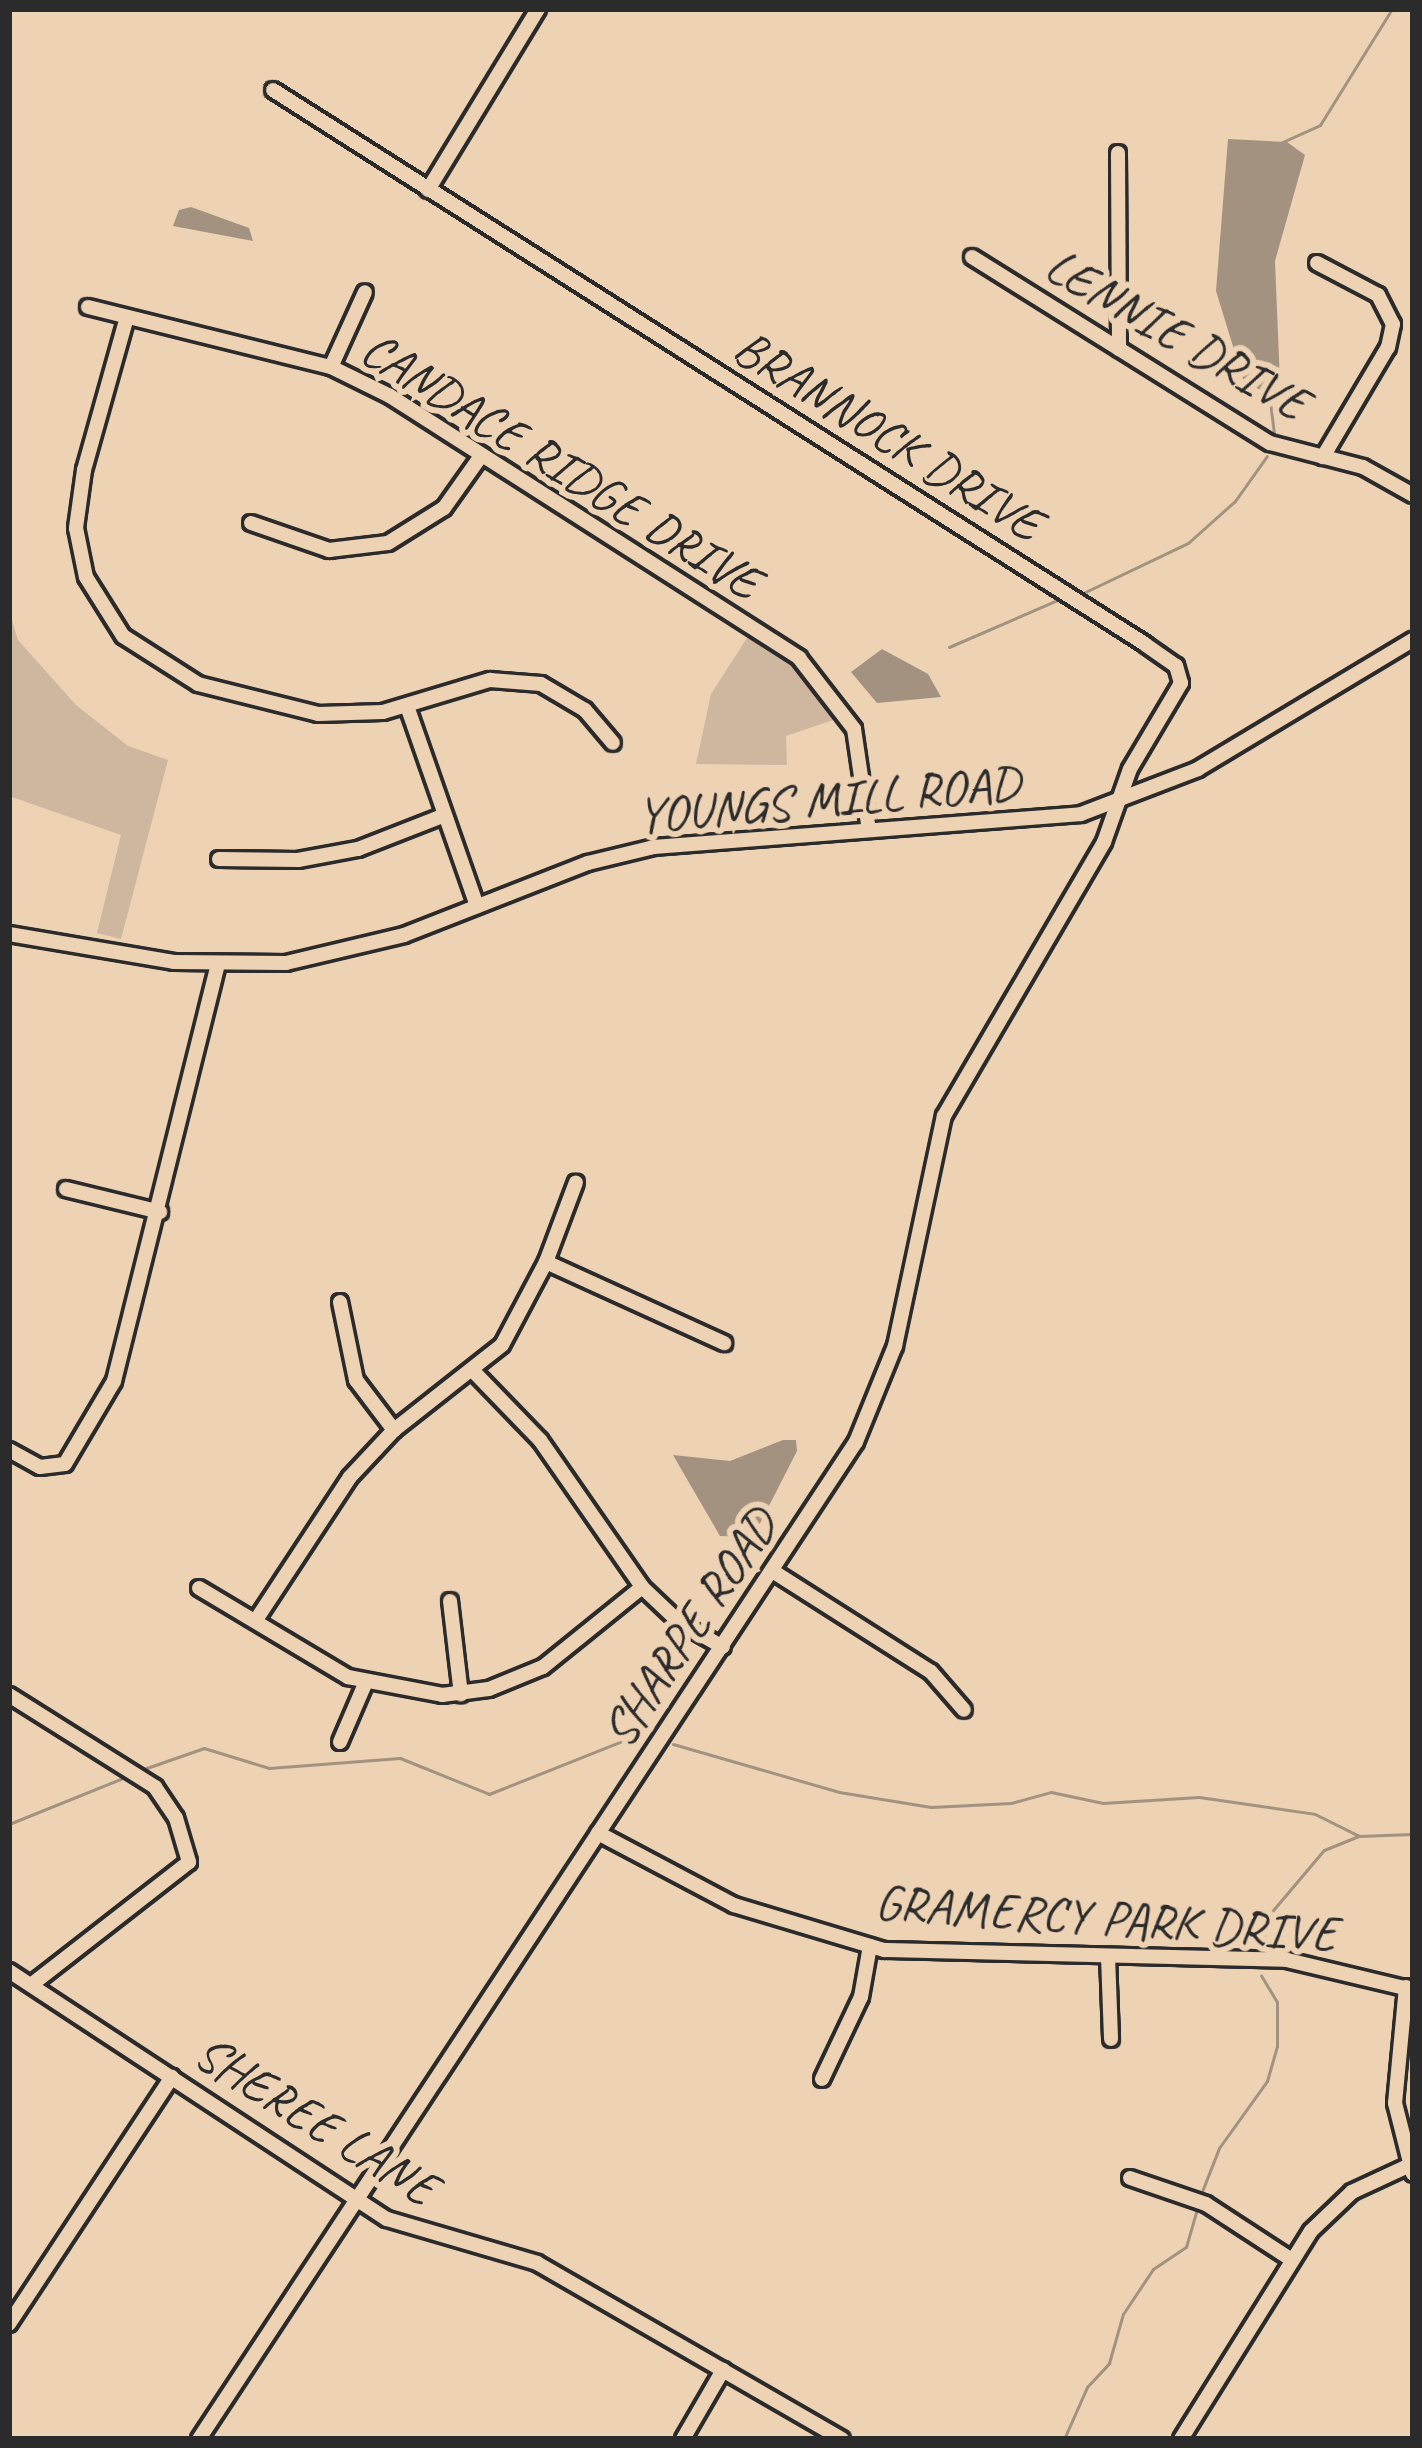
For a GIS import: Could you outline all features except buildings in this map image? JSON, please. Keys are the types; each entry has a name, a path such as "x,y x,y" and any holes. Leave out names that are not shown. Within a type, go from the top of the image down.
{"street":[{"path":"428,190 538,9"},
{"name":"BRANNOCK DRIVE","path":"272,90 1172,662 1180,683 1119,803"},
{"path":"1118,153 1119,350"},
{"name":"LENNIE DRIVE","path":"972,257 1270,443 1363,467 1413,495"},
{"path":"1317,262 1378,295 1393,324 1388,347 1323,457"},
{"path":"331,367 365,292"},
{"name":"CANDACE RIDGE DRIVE","path":"88,307 331,367 481,456 819,676 864,758 869,830"},
{"path":"127,317 77,499 79,553 109,619 165,668 254,703 317,714 407,706 514,679 564,695 613,743"},
{"path":"251,523 329,550 388,543 444,508 481,456"},
{"name":"YOUNGS MILL ROAD","path":"9,934 218,965 352,952 654,847 1004,825 1119,803 1198,769 1413,640"},
{"path":"407,706 477,906"},
{"name":"SHARPE ROAD","path":"199,2439 847,1459 884,1379 944,1116 1119,803"},
{"path":"219,859 338,853 442,816"},
{"path":"9,1450 40,1466 58,1468 70,1458 120,1365 218,965"},
{"path":"256,1620 334,1498 394,1430 475,1373 523,1313 576,1182"},
{"path":"66,1189 160,1213"},
{"path":"546,1262 724,1343"},
{"path":"340,1302 356,1380 394,1430"},
{"path":"475,1373 540,1440 642,1587 680,1623 723,1647"},
{"path":"774,1572 931,1672 964,1710"},
{"path":"199,1588 364,1684 461,1694 543,1667 642,1587"},
{"path":"450,1601 461,1694"},
{"path":"340,1742 364,1684"},
{"path":"9,1695 155,1787 176,1818 189,1862 31,1984"},
{"name":"GRAMERCY PARK DRIVE","path":"598,1833 734,1905 870,1946 1287,1960 1410,1989"},
{"path":"822,2079 861,1997 870,1946"},
{"path":"1108,1956 1111,2039"},
{"name":"SHEREE LANE","path":"9,1970 410,2231 537,2263 842,2439"},
{"path":"1181,2439 1292,2260 1335,2204 1411,2170 1395,2103 1410,1989"},
{"path":"9,2324 172,2077"},
{"path":"1130,2178 1205,2204 1292,2260"},
{"path":"683,2439 723,2370"}],"shaded area":[{"path":"1228,139 1287,142 1305,155 1275,261 1280,383 1269,394 1244,382 1216,291"},
{"path":"191,207 249,228 253,241 173,226 179,210"},
{"path":"9,611 18,640 76,705 128,746 168,760 121,939 97,933 121,835 9,796"},
{"path":"749,635 792,663 836,719 786,736 787,765 696,764 711,694"},
{"path":"882,649 928,674 941,697 877,703 851,672"},
{"path":"783,1440 796,1440 797,1451 753,1537 720,1536 673,1455 730,1461"}],"waterway":[{"path":"1278,144 1320,125 1392,9"},
{"path":"1269,393 1274,434"},
{"path":"1079,595 1188,543 1235,501 1267,456"},
{"path":"949,647 1060,599"},
{"path":"138,1771 204,1748 269,1768 400,1758 489,1794 640,1734"},
{"path":"673,1744 839,1792 931,1807 1011,1803 1051,1792 1103,1803 1199,1797 1315,1814 1359,1836"},
{"path":"9,1824 130,1775"},
{"path":"1263,1942 1269,1915 1324,1850 1359,1836 1413,1834"},
{"path":"1201,2194 1219,2148 1267,2081 1277,2046 1277,2002 1261,1975"},
{"path":"1064,2439 1087,2387 1109,2363 1123,2314 1153,2269 1186,2247 1197,2209"}]}
